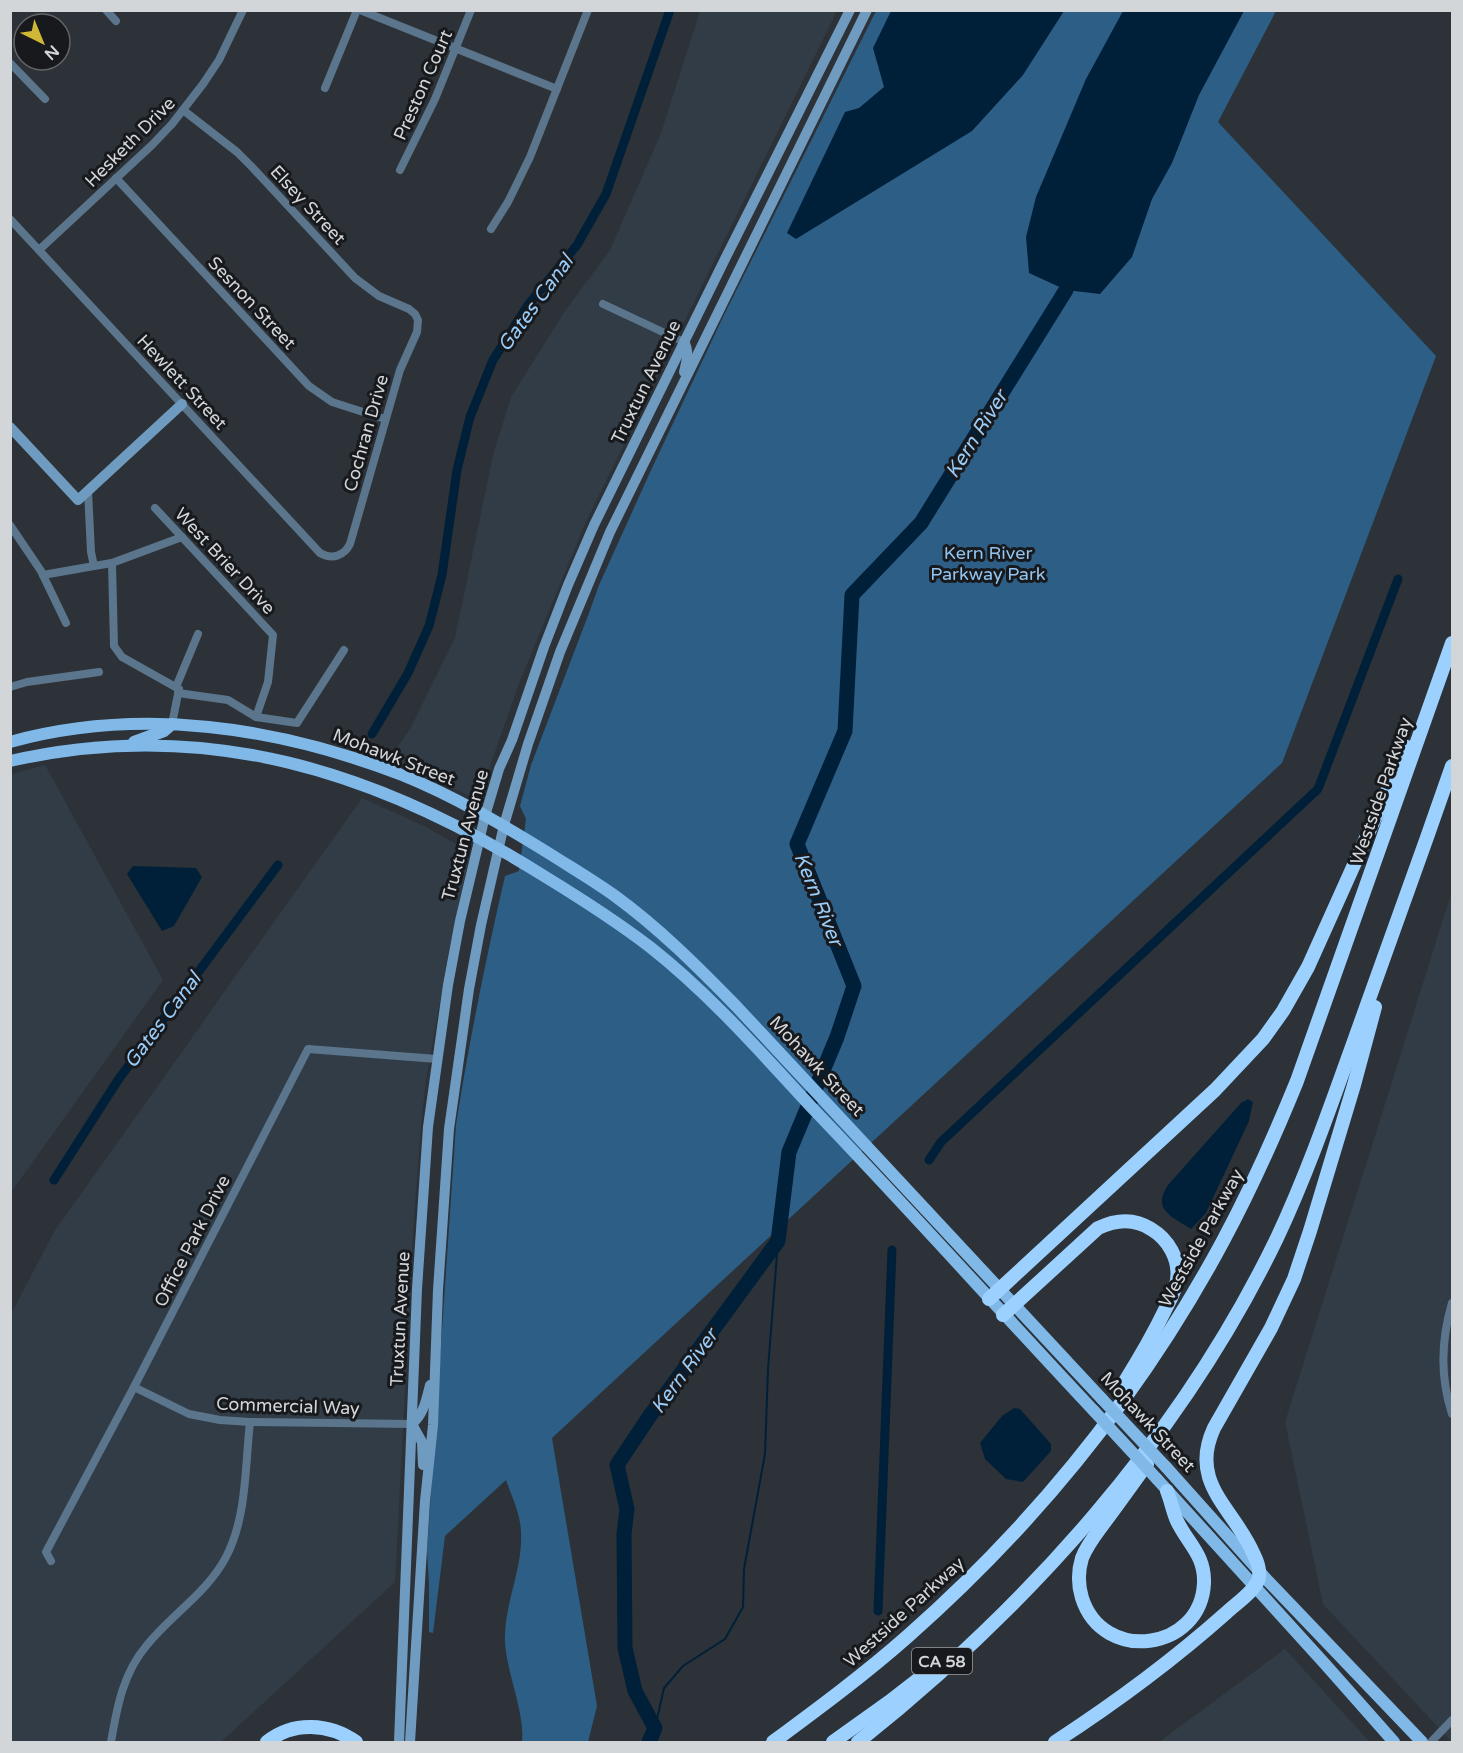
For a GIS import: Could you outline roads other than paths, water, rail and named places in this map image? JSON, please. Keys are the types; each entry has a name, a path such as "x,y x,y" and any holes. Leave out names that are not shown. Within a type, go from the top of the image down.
{"highway":[{"name":"Westside Parkway","path":"772,1743 838,1694 908,1636 989,1559 1038,1506 1095,1437 1167,1334 1222,1242 1278,1128 1311,1045 1452,643"},
{"path":"994,1294 1215,1090 1252,1053 1274,1025 1315,953 1448,657"},
{"path":"1167,1491 1177,1520 1200,1558 1204,1583 1200,1600 1194,1613 1185,1624 1166,1637 1151,1642 1122,1639 1097,1624 1086,1607 1079,1579 1082,1558 1200,1386 1229,1334 1277,1237 1310,1162 1452,766"},
{"path":"1055,1743 1166,1663 1211,1626 1254,1587 1258,1580 1259,1571 1250,1547 1212,1488 1207,1467 1208,1443 1214,1428 1279,1312 1300,1263 1354,1085 1388,949"},
{"path":"1009,1310 1093,1232 1109,1224 1132,1221 1151,1228 1167,1242 1176,1261 1178,1275 1175,1288 1151,1340 1096,1426 1038,1506"},
{"path":"858,1743 967,1649 1043,1572 1103,1504 1152,1442 1201,1371 1250,1290"},
{"name":"CA 58","path":"833,1743 939,1663 1043,1572"},
{"path":"267,1743 288,1731 306,1727 333,1730 356,1743"}],"main road":[{"name":"Truxtun Avenue","path":"399,1743 418,1278 428,1127 448,986 460,921 485,816 498,769 512,740 568,585 684,342 850,10"},
{"name":"Truxtun Avenue","path":"410,1743 425,1501 433,1425 434,1366 449,1129 469,989 504,825 538,714 584,591 619,512 867,10"},
{"path":"681,387 688,352 684,342"},
{"path":"10,427 78,500 182,404"},
{"path":"125,745 164,731 172,724"},
{"name":"Mohawk Street","path":"10,742 32,736 95,727 172,724 267,735 322,749 403,776 504,825 615,896 657,929 736,1006 861,1139 994,1294"},
{"name":"Mohawk Street","path":"10,761 62,751 125,745 168,745 234,751 286,761 328,772 374,788 436,815 500,848 608,917 650,948 731,1021 855,1153 994,1294 1094,1411 1394,1743"},
{"path":"328,772 342,764 376,766"},
{"name":"Mohawk Street","path":"1009,1310 1102,1399 1259,1571 1422,1743"},
{"path":"425,1501 422,1442 412,1424 423,1411 434,1366"},
{"path":"405,1564 414,1583 413,1631 417,1639"}],"street":[{"path":"106,10 117,21"},
{"name":"Hesketh Drive","path":"39,250 152,145 183,110 219,60 243,10"},
{"path":"325,88 358,10 558,89"},
{"name":"Preston Court","path":"400,170 435,99 471,10"},
{"path":"491,229 520,180 588,10"},
{"path":"10,63 45,99"},
{"name":"Elsey Street","path":"183,110 214,133 252,167 355,278 379,296 415,314"},
{"name":"Sesnon Street","path":"116,178 309,386 332,402 385,419"},
{"name":"Hewlett Street","path":"10,219 320,553 336,557"},
{"path":"603,304 684,342"},
{"name":"Cochran Drive","path":"336,557 350,544 400,370 419,325 415,314"},
{"path":"88,491 91,552 94,566"},
{"name":"West Brier Drive","path":"155,508 273,635 268,682 256,717"},
{"path":"10,525 43,575 66,623"},
{"path":"43,575 112,563 182,537"},
{"path":"112,563 114,646 122,657 177,690 228,700 256,717 297,723 344,650"},
{"path":"172,724 177,690 198,634"},
{"path":"10,687 99,672"},
{"name":"Office Park Drive","path":"51,1561 46,1552 134,1387 308,1049 437,1059"},
{"path":"1452,1303 1443,1344 1443,1371 1452,1414"},
{"name":"Commercial Way","path":"134,1387 189,1414 220,1420 412,1424"},
{"path":"111,1743 122,1690 136,1659 158,1632 211,1581 235,1537 250,1422"},
{"path":"1431,1743 1452,1720"}],"waterway":[{"name":"Gates Canal","path":"372,734 408,673 429,626 442,575 457,470 470,417 493,360 528,305 577,245 606,194 670,10"},
{"name":"Kern River","path":"649,1742 655,1728 635,1691 625,1648 624,1534 627,1509 617,1465 649,1417 778,1241 789,1152 837,1037 854,986 797,844 845,731 852,595 921,523 1066,290 1072,272"},
{"path":"929,1160 941,1142 1318,789 1398,579"},
{"name":"Gates Canal","path":"54,1180 118,1080 278,865"},
{"path":"655,1728 664,1688 683,1666 725,1639 743,1607 744,1569 765,1454 768,1369 778,1241"},
{"path":"878,1611 892,1250"}],"park label":[{"name":"Kern River Parkway Park","path":"988,563"}]}
